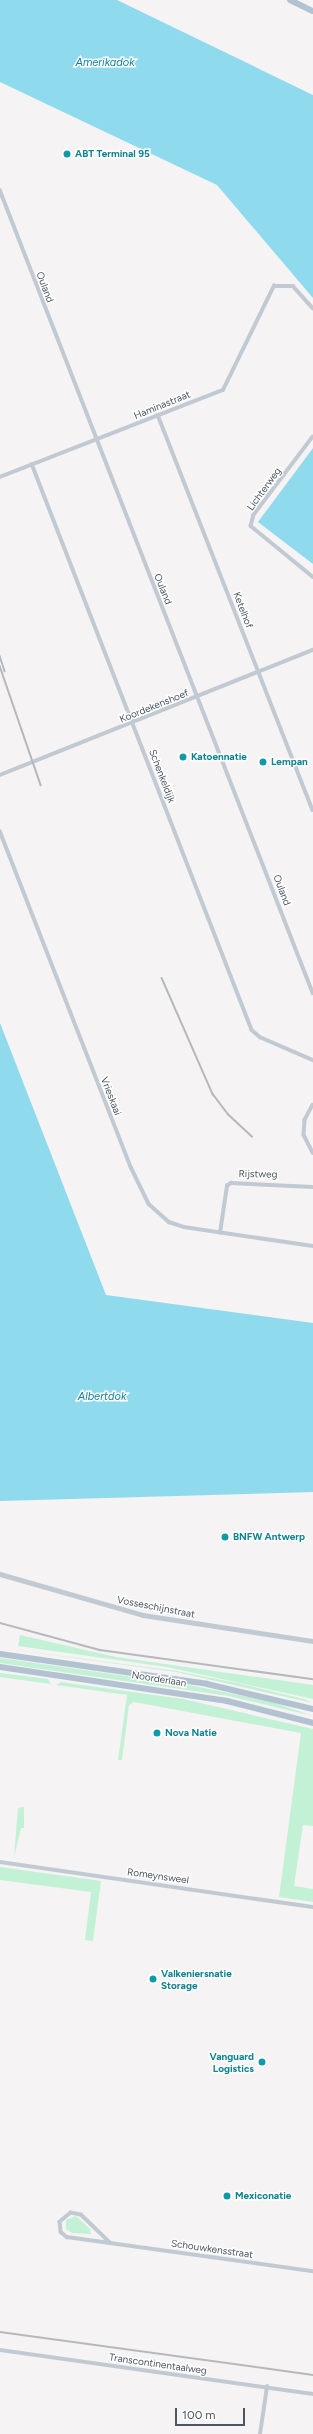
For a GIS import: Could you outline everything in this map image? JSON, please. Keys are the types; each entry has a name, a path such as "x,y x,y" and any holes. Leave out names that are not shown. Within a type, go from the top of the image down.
{"main road":[{"path":"290,0 313,11"},
{"name":"Noorderlaan","path":"0,1654 207,1684 313,1709"},
{"name":"Noorderlaan","path":"0,1667 227,1700 313,1723"}],"street":[{"name":"Ouland","path":"0,190 313,993"},
{"name":"Haminastraat","path":"0,477 223,390 274,286 293,286 313,308"},
{"name":"Ketelhof","path":"158,415 313,810"},
{"name":"Lichterweg","path":"313,437 254,515 251,526 313,577"},
{"name":"Schenkeldijk","path":"32,464 252,1030 260,1037 313,1060"},
{"name":"Koordekenshoef","path":"0,775 259,673 313,650"},
{"name":"Vrieskaai","path":"0,831 141,1192 170,1222 220,1233 313,1246"},
{"path":"313,1105 304,1120 304,1135 313,1153"},
{"name":"Rijstweg","path":"220,1233 227,1186 231,1183 313,1187"},
{"name":"Vosseschijnstraat","path":"0,1574 143,1615 313,1641"},
{"name":"Romeynsweel","path":"0,1862 313,1907"},
{"name":"Schouwkensstraat","path":"110,2243 81,2215 71,2213 60,2222 61,2232 67,2237 110,2243 313,2271"},
{"name":"Transcontinentaalweg","path":"0,2350 313,2394"},
{"path":"260,2434 267,2388"}],"green space":[{"path":"20,1635 116,1657 313,1685 313,1699 167,1667 18,1646"},
{"path":"0,1648 176,1671 242,1684 304,1699 313,1703 176,1672"},
{"path":"0,1658 189,1685 269,1701 313,1716 229,1696 0,1663"},
{"path":"0,1673 48,1679 51,1684 0,1677"},
{"path":"61,1682 183,1699 313,1729 313,1826 303,1825 294,1886 313,1889 313,1902 279,1897 301,1733 134,1702 129,1705 122,1760 118,1760 127,1695 56,1685"},
{"path":"24,1807 24,1828 21,1828 14,1857 18,1808"},
{"path":"0,1867 101,1881 93,1941 85,1940 91,1892 0,1880"},
{"path":"76,2216 90,2229 91,2234 72,2233 66,2229 66,2220"}],"water":[{"name":"Amerikadok","path":"0,0 117,0 313,95 313,298 217,185 0,82"},
{"path":"313,448 313,564 258,522"},
{"name":"Albertdok","path":"0,1023 106,1295 313,1323 313,1492 0,1501"}],"railway":[{"path":"0,656 5,671"},
{"path":"0,666 41,785"},
{"path":"162,978 213,1094 228,1114 252,1136"},
{"path":"0,1623 100,1650 313,1679"},
{"path":"0,2332 313,2375"}],"place":[{"name":"ABT Terminal 95","path":"67,154"},
{"name":"Katoennatie","path":"183,757"},
{"name":"Lempan","path":"263,762"},
{"name":"BNFW Antwerp","path":"225,1537"},
{"name":"Nova Natie","path":"157,1733"},
{"name":"Valkeniersnatie Storage","path":"153,1979"},
{"name":"Vanguard Logistics","path":"262,2062"},
{"name":"Mexiconatie","path":"227,2196"}]}
